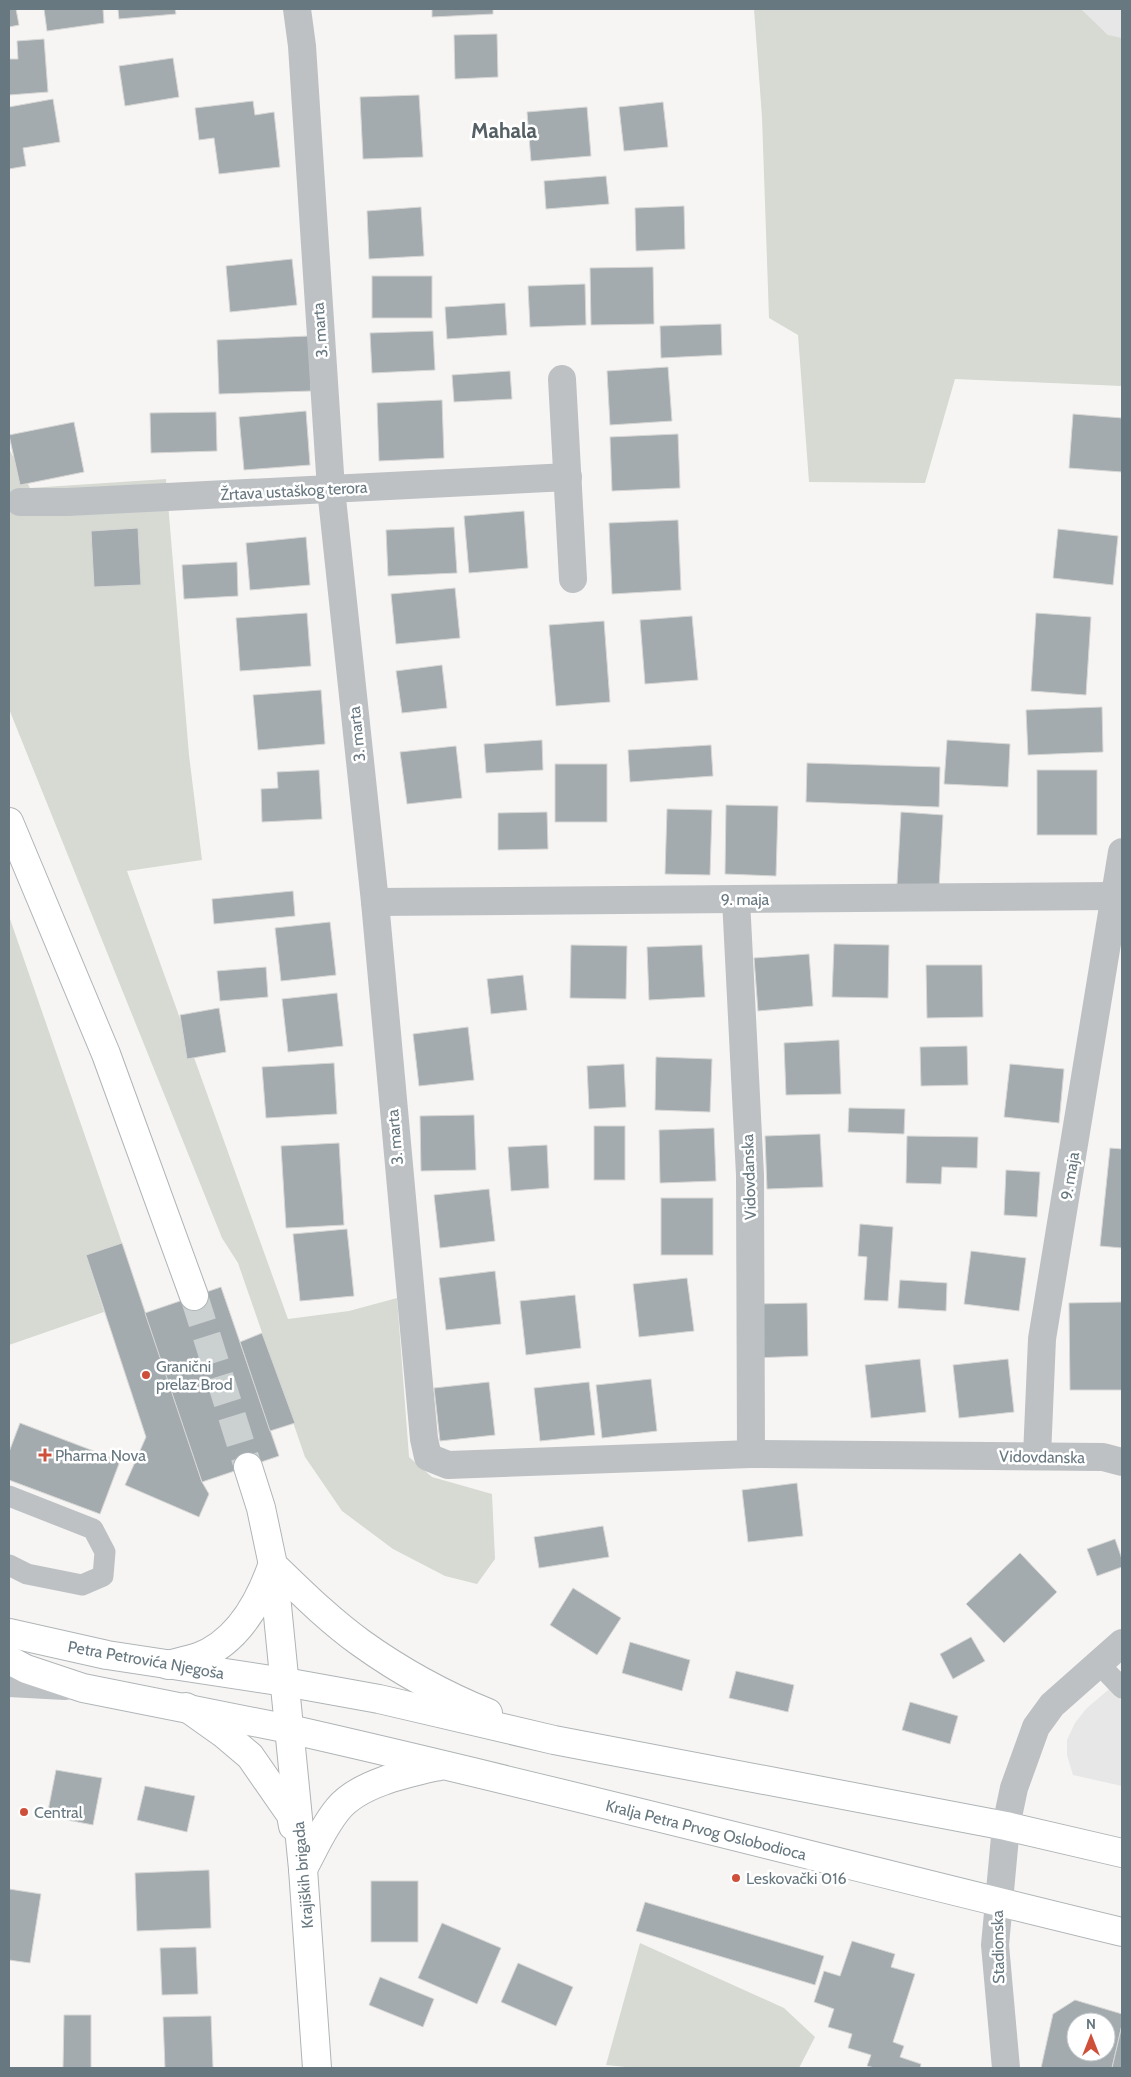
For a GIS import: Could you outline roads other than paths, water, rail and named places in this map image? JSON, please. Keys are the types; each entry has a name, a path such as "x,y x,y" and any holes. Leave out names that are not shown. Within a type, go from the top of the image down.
{"main road":[{"path":"9,822 106,1054 194,1296"},
{"name":"Krajiških brigada","path":"248,1466 261,1508 273,1565 303,1869 317,2068"},
{"path":"168,1664 199,1657 236,1632 250,1615 264,1589 273,1565 322,1612 361,1643 402,1669 482,1710 554,1740"},
{"name":"Petra Petrovića Njegoša","path":"9,1633 107,1655 285,1682"},
{"path":"9,1660 26,1669 83,1688 289,1729"},
{"path":"285,1682 378,1699 554,1740 1006,1826 1122,1853"},
{"path":"186,1708 224,1734 250,1756 272,1784 291,1815 303,1869"},
{"name":"Kralja Petra Prvog Oslobodioca","path":"289,1729 444,1764 1122,1932"},
{"path":"303,1869 326,1826 339,1807 373,1785 388,1778 444,1764"}],"street":[{"name":"3. marta","path":"297,9 302,46 331,489 375,902 407,1272 424,1439 428,1458"},
{"path":"562,379 574,578"},
{"name":"Žrtava ustaškog terora","path":"20,502 67,502 568,477"},
{"name":"9. maja","path":"1037,1456 1042,1339 1122,852"},
{"name":"9. maja","path":"375,902 1115,896"},
{"name":"Vidovdanska","path":"736,899 750,1175 751,1454"},
{"name":"Vidovdanska","path":"428,1458 448,1465 751,1454 1037,1456 1103,1458 1122,1462"},
{"name":"Stadionska","path":"1006,2068 994,1945 1006,1826 1016,1779 1036,1728 1052,1705 1122,1643"},
{"path":"9,1683 83,1688"}],"lane":[{"path":"9,1496 93,1529 105,1552 103,1576 82,1585 27,1574 9,1564"},
{"path":"1099,1664 1122,1688"}],"tunnel":[{"path":"194,1296 248,1467"}],"place":[{"name":"Granični prelaz Brod","path":"146,1375"},
{"name":"Pharma Nova","path":"45,1455"},
{"name":"Central","path":"24,1812"},
{"name":"Leskovački 016","path":"736,1878"}],"district":[{"name":"Mahala","path":"504,130"}]}
